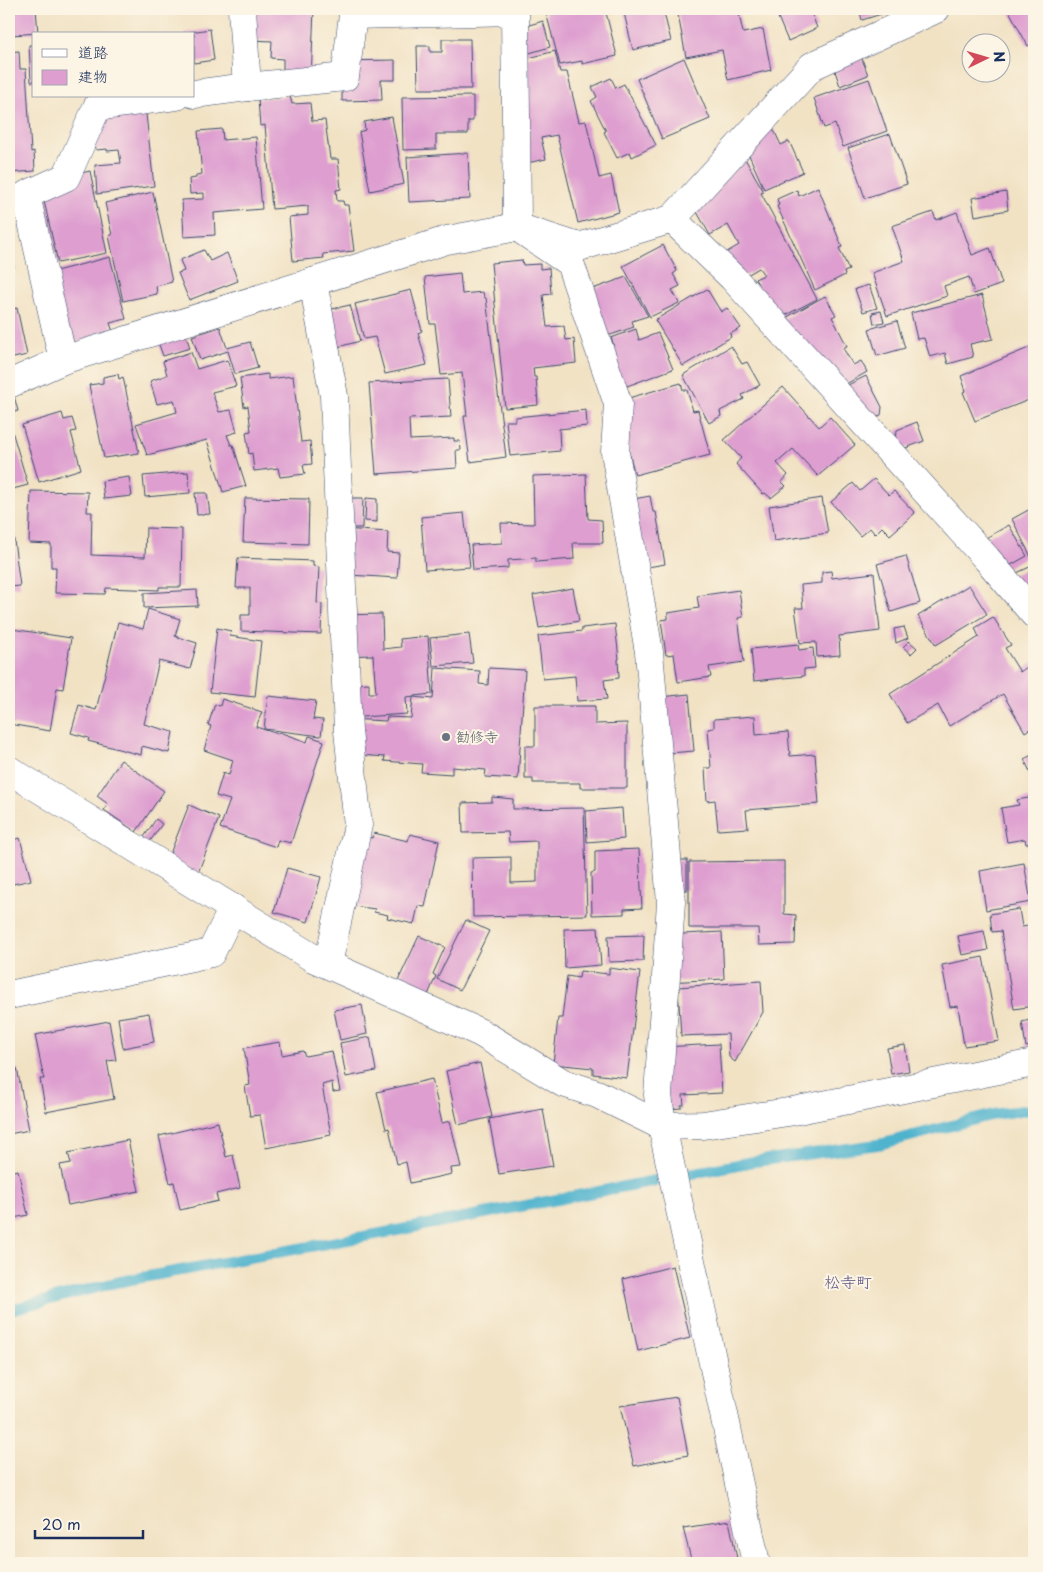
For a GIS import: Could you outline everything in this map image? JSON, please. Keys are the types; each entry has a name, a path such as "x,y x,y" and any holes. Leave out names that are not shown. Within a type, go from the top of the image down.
{"street":[{"path":"242,9 247,87"},
{"path":"9,384 63,360 447,240 517,227 579,248 672,219 812,66 936,9"},
{"path":"195,94 345,78 353,15 515,10 517,227"},
{"path":"63,360 26,195 66,177 96,108 164,98"},
{"path":"672,219 733,278 987,559 1034,614"},
{"path":"517,227 570,263 618,404 615,452 650,652 671,902 658,1095 668,1155 756,1563"},
{"path":"313,282 334,396 348,731 358,825 328,964"},
{"path":"9,770 313,958 481,1033 563,1082 597,1094 662,1126 704,1125 788,1112 1034,1063"},
{"path":"9,995 211,953 233,908"}],"building":[{"path":"10,9 36,9 38,32 11,35"},
{"path":"253,9 314,9 311,79 283,79 283,59 271,58 272,41 251,40"},
{"path":"545,9 605,9 617,56 582,64 582,61 560,65"},
{"path":"623,9 663,9 671,41 633,50"},
{"path":"677,9 738,9 743,33 763,29 771,70 728,80 722,50 686,57"},
{"path":"793,9 810,9 817,28 788,41 777,15"},
{"path":"859,9 890,9 891,11 862,20"},
{"path":"1008,9 1034,9 1034,49 1031,44 1028,46"},
{"path":"543,21 550,47 512,58 512,30"},
{"path":"210,29 214,60 195,63 195,32 190,32"},
{"path":"442,39 470,39 471,89 418,89 417,46 430,46 430,52 442,52"},
{"path":"29,45 32,45 31,82"},
{"path":"19,51 20,69 26,69 31,152 34,151 35,171 9,173 9,52"},
{"path":"555,51 560,72 567,72 579,122 586,121 599,178 611,175 619,212 578,223 557,135 541,138 546,159 527,163 518,140 530,137 514,62"},
{"path":"859,51 868,75 840,86 832,62"},
{"path":"684,58 710,119 662,139 637,79"},
{"path":"395,60 395,80 381,80 382,100 342,101 342,61"},
{"path":"611,78 616,88 624,84 656,145 632,157 630,152 617,158 591,101 597,97 592,87"},
{"path":"869,79 887,131 843,147 835,124 824,128 814,98"},
{"path":"290,96 292,104 310,103 312,121 325,120 330,159 338,159 341,189 336,190 337,201 343,201 344,205 348,205 354,251 323,254 324,258 293,261 289,217 308,215 308,206 272,209 265,125 260,126 258,99"},
{"path":"473,96 473,121 468,121 468,134 436,134 436,149 403,150 402,97"},
{"path":"146,114 154,186 97,194 95,165 121,163 119,150 96,150 92,120"},
{"path":"392,117 404,184 370,191 359,132 365,130 364,122"},
{"path":"772,126 781,145 789,141 803,172 764,189 742,139"},
{"path":"222,129 223,140 256,137 262,209 214,213 215,235 184,237 182,200 204,199 204,193 190,194 189,179 196,178 196,175 202,174 198,131"},
{"path":"890,134 907,184 865,198 848,148"},
{"path":"468,153 470,199 409,202 407,157"},
{"path":"744,157 764,192 761,193 817,299 778,319 756,284 758,284 755,279 764,275 759,268 737,281 722,255 739,245 728,225 710,235 697,212"},
{"path":"90,171 107,253 58,263 42,192 64,177"},
{"path":"818,187 842,247 839,248 849,270 844,272 845,275 815,290 777,206 779,205 777,199 797,190 799,196"},
{"path":"153,192 172,282 156,286 157,294 123,301 109,236 112,235 105,203"},
{"path":"1006,192 1008,210 975,216 972,198"},
{"path":"933,212 936,220 957,212 972,255 990,248 1002,284 974,294 969,277 944,286 947,296 887,316 872,273 904,261 892,226"},
{"path":"663,245 677,271 673,274 680,286 672,290 679,303 650,317 623,266"},
{"path":"10,248 14,267 9,267"},
{"path":"204,250 210,261 227,253 238,281 189,300 178,273 184,271 180,260"},
{"path":"110,257 126,319 110,323 113,332 63,346 37,276"},
{"path":"522,260 523,265 540,264 540,269 549,268 551,294 543,295 547,327 564,326 566,340 574,339 576,363 533,368 534,377 536,377 538,405 505,408 491,263"},
{"path":"460,273 462,294 483,292 486,298 506,457 470,462 464,416 467,416 462,373 441,375 435,324 430,324 425,277"},
{"path":"626,277 648,316 632,321 634,327 593,341 576,295"},
{"path":"869,285 877,308 863,312 855,289"},
{"path":"707,289 721,312 727,308 741,328 730,334 731,337 683,366 655,320"},
{"path":"411,290 422,331 418,333 427,365 385,374 375,337 364,339 355,304"},
{"path":"982,295 993,339 970,344 973,357 948,364 945,353 930,357 924,338 917,339 911,313"},
{"path":"825,296 836,315 832,317 847,346 843,348 853,365 861,361 867,372 834,391 778,322"},
{"path":"350,305 360,341 338,347 328,310"},
{"path":"17,308 27,355 9,359 9,310"},
{"path":"881,311 884,322 874,324 872,313"},
{"path":"897,321 905,348 877,356 869,329"},
{"path":"220,327 227,348 250,342 258,368 235,374 228,351 200,360 192,336"},
{"path":"636,329 639,340 658,333 673,369 619,389 610,347 614,345 611,338"},
{"path":"185,332 190,348 163,356 158,342"},
{"path":"731,346 742,364 747,362 760,385 742,395 744,399 720,411 721,416 709,423 683,375"},
{"path":"1031,347 1034,353 1034,398 975,421 963,392 966,391 961,376"},
{"path":"191,352 197,369 227,360 236,386 212,392 219,412 231,410 237,432 227,435 231,445 233,445 246,486 223,492 207,440 147,455 136,424 177,412 174,400 157,404 150,381 167,375 163,361"},
{"path":"118,374 119,379 123,377 139,453 104,458 89,385 103,383 103,377"},
{"path":"268,374 268,379 293,376 301,442 310,441 312,464 303,465 305,474 280,477 278,468 254,471 252,453 249,454 246,432 251,431 248,406 244,407 240,378"},
{"path":"866,376 882,407 881,415 864,424 844,387"},
{"path":"448,379 451,417 409,419 410,440 454,438 454,441 460,441 461,450 456,450 457,468 376,474 369,383"},
{"path":"681,383 683,390 687,390 693,411 698,410 710,455 635,475 622,425 611,403"},
{"path":"783,387 819,427 830,417 855,445 818,476 793,449 777,463 788,475 782,482 786,486 771,498 765,493 763,494 736,464 741,458 724,440"},
{"path":"13,392 18,411 9,413 9,394"},
{"path":"586,410 587,426 559,429 560,451 510,456 506,421 515,421 515,417"},
{"path":"62,413 64,420 72,418 76,431 71,432 81,469 39,482 22,425"},
{"path":"917,422 924,441 895,452 897,430"},
{"path":"12,431 28,485 9,490 9,432"},
{"path":"188,472 190,493 145,497 143,476"},
{"path":"586,474 588,519 602,520 603,543 573,543 574,559 536,562 536,558 508,560 508,568 473,570 471,545 502,543 501,523 534,524 533,476"},
{"path":"129,477 132,496 104,499 102,481"},
{"path":"874,479 889,495 894,491 915,513 890,535 882,527 875,534 870,528 860,536 831,502 853,483 860,491"},
{"path":"31,491 88,492 87,512 92,512 91,555 145,557 146,528 182,529 181,587 159,587 159,590 106,588 105,594 55,593 56,567 51,567 51,544 29,543"},
{"path":"195,493 207,493 210,514 197,515"},
{"path":"650,496 653,512 656,512 665,564 631,570 618,502"},
{"path":"245,498 309,499 308,544 243,542"},
{"path":"344,498 363,498 362,528 344,528"},
{"path":"366,498 377,499 377,522 365,521"},
{"path":"822,498 828,533 774,541 769,506"},
{"path":"1034,507 1034,558 1032,559 1012,519"},
{"path":"9,510 20,586 9,587"},
{"path":"464,513 470,567 425,570 421,517"},
{"path":"1009,525 1027,556 995,574 977,543"},
{"path":"343,529 388,532 387,552 399,553 397,578 349,575"},
{"path":"906,556 920,603 891,612 877,564"},
{"path":"238,558 313,561 313,566 319,567 317,603 322,604 321,634 241,631 241,615 250,615 250,588 236,588"},
{"path":"1034,565 1034,600 1008,577"},
{"path":"831,571 832,578 874,573 880,631 839,636 840,655 817,657 816,642 800,643 795,608 803,608 801,585 822,583 822,572"},
{"path":"969,585 987,614 936,645 918,616"},
{"path":"573,588 579,621 539,628 533,595"},
{"path":"197,590 198,606 144,608 144,593"},
{"path":"739,590 743,617 738,618 744,662 709,667 711,677 678,682 674,654 666,655 661,620 668,619 668,613 699,608 697,596"},
{"path":"148,609 180,619 175,636 197,643 190,669 159,661 144,724 173,732 169,753 142,746 141,755 88,741 89,738 71,733 79,705 96,710 118,622 143,629"},
{"path":"382,614 383,649 401,647 400,639 428,636 432,694 406,697 407,714 346,718 343,685 369,683 369,693 376,693 373,655 340,656 340,615"},
{"path":"993,617 1011,645 1005,648 1020,672 1034,662 1034,726 1025,732 1003,694 949,726 938,705 907,723 890,694 979,637 975,628"},
{"path":"615,624 619,678 604,680 607,699 577,701 575,676 543,679 538,636 582,631 582,628"},
{"path":"904,627 908,638 896,643 894,629"},
{"path":"217,628 231,631 230,636 261,641 255,697 210,692"},
{"path":"12,629 71,638 63,689 57,688 50,731 9,724 9,633 11,633"},
{"path":"469,634 473,663 433,666 430,638"},
{"path":"909,641 917,648 911,654 903,647"},
{"path":"798,644 799,650 813,648 815,668 804,669 804,676 754,681 751,649"},
{"name":"勧修寺","path":"435,668 480,671 479,684 488,685 489,668 525,670 518,779 485,777 486,770 452,767 452,774 421,772 422,764 384,761 385,757 347,754 349,719 386,721 387,717 411,718 413,697 433,699"},
{"path":"689,694 694,751 657,754 651,698"},
{"path":"268,696 316,701 313,719 323,720 321,736 264,729"},
{"path":"222,699 262,712 256,727 278,734 279,732 307,742 309,736 324,741 291,843 278,840 276,847 220,828 230,800 216,796 223,773 229,775 233,760 204,750 211,726 208,725 215,704 220,706"},
{"path":"535,706 595,706 595,724 627,723 627,788 580,788 580,783 533,783 533,779 525,779 525,746 535,746"},
{"path":"755,716 756,735 788,732 790,756 815,754 819,804 746,810 748,828 718,830 715,800 707,801 705,768 711,768 708,729 714,728 714,719"},
{"path":"1034,754 1034,780 1024,759"},
{"path":"121,760 164,791 136,832 104,810 108,804 97,796"},
{"path":"492,797 513,799 513,809 584,808 587,915 473,917 472,858 511,857 511,883 537,882 537,841 509,842 508,832 463,833 462,803 492,802"},
{"path":"1034,797 1034,843 1026,844 1025,839 1007,842 1001,808 1019,805 1017,800"},
{"path":"189,805 219,818 196,878 166,864"},
{"path":"622,808 624,839 587,842 586,811"},
{"path":"156,819 162,824 144,850 138,846"},
{"path":"9,831 12,840 20,838 31,880 9,885"},
{"path":"374,833 408,841 410,834 439,841 425,907 418,906 414,924 387,918 388,915 374,912 375,909 339,904 365,836 372,838"},
{"path":"639,849 642,908 624,909 624,914 592,915 591,873 595,872 595,851"},
{"path":"662,860 687,860 687,890 662,890"},
{"path":"784,861 784,914 796,915 795,944 759,945 758,928 689,928 689,862"},
{"path":"1024,863 1031,902 986,910 980,871"},
{"path":"287,868 321,877 308,922 274,912"},
{"path":"1019,909 1022,927 1034,925 1034,1006 1014,1009 1001,931 992,932 990,914"},
{"path":"466,920 489,931 460,990 437,979"},
{"path":"598,928 601,965 565,968 564,929"},
{"path":"984,931 988,950 962,955 958,936"},
{"path":"722,932 724,979 666,982 663,935"},
{"path":"644,935 643,961 609,962 608,936"},
{"path":"419,936 445,947 433,974 436,976 428,995 397,983"},
{"path":"983,957 999,1041 964,1046 958,1006 950,1007 942,965"},
{"path":"609,968 640,972 627,1078 593,1074 593,1068 553,1064 558,1018 562,1018 567,976 579,978 580,971 609,974"},
{"path":"761,981 763,1012 735,1062 729,1057 728,1034 681,1036 678,987"},
{"path":"362,1005 367,1034 340,1040 334,1010"},
{"path":"149,1013 154,1042 123,1048 118,1018"},
{"path":"1034,1019 1034,1045 1026,1047 1022,1022"},
{"path":"109,1021 116,1060 107,1061 114,1099 46,1112 40,1079 44,1079 35,1035"},
{"path":"370,1037 376,1071 346,1077 340,1043"},
{"path":"9,1040 15,1066 9,1067"},
{"path":"280,1042 282,1055 303,1051 305,1056 332,1051 340,1091 333,1092 332,1082 322,1085 331,1135 266,1148 260,1115 250,1116 245,1086 250,1085 244,1048"},
{"path":"719,1044 722,1093 683,1095 684,1105 681,1105 681,1108 668,1109 663,1047"},
{"path":"905,1045 909,1071 891,1074 887,1048"},
{"path":"480,1063 492,1117 458,1125 446,1071"},
{"path":"17,1068 29,1130 9,1134 9,1070"},
{"path":"432,1079 442,1123 450,1121 461,1167 451,1168 452,1174 410,1183 406,1162 397,1164 389,1128 386,1129 377,1092"},
{"path":"543,1109 553,1166 499,1174 489,1119"},
{"path":"218,1122 226,1157 233,1155 240,1188 216,1194 218,1201 180,1210 174,1182 170,1183 159,1136"},
{"path":"128,1140 139,1191 68,1205 60,1165 71,1163 68,1153"},
{"path":"18,1170 28,1215 9,1219 9,1172"},
{"path":"673,1266 690,1338 638,1351 623,1279"},
{"path":"677,1397 688,1455 634,1466 620,1406"},
{"path":"729,1521 738,1563 692,1563 683,1528"}],"waterway":[{"path":"9,1310 118,1282 751,1162 881,1144 996,1114 1034,1109"}],"place":[{"name":"勧修寺","path":"446,737"}],"district":[{"name":"松寺町","path":"848,1282"}]}
